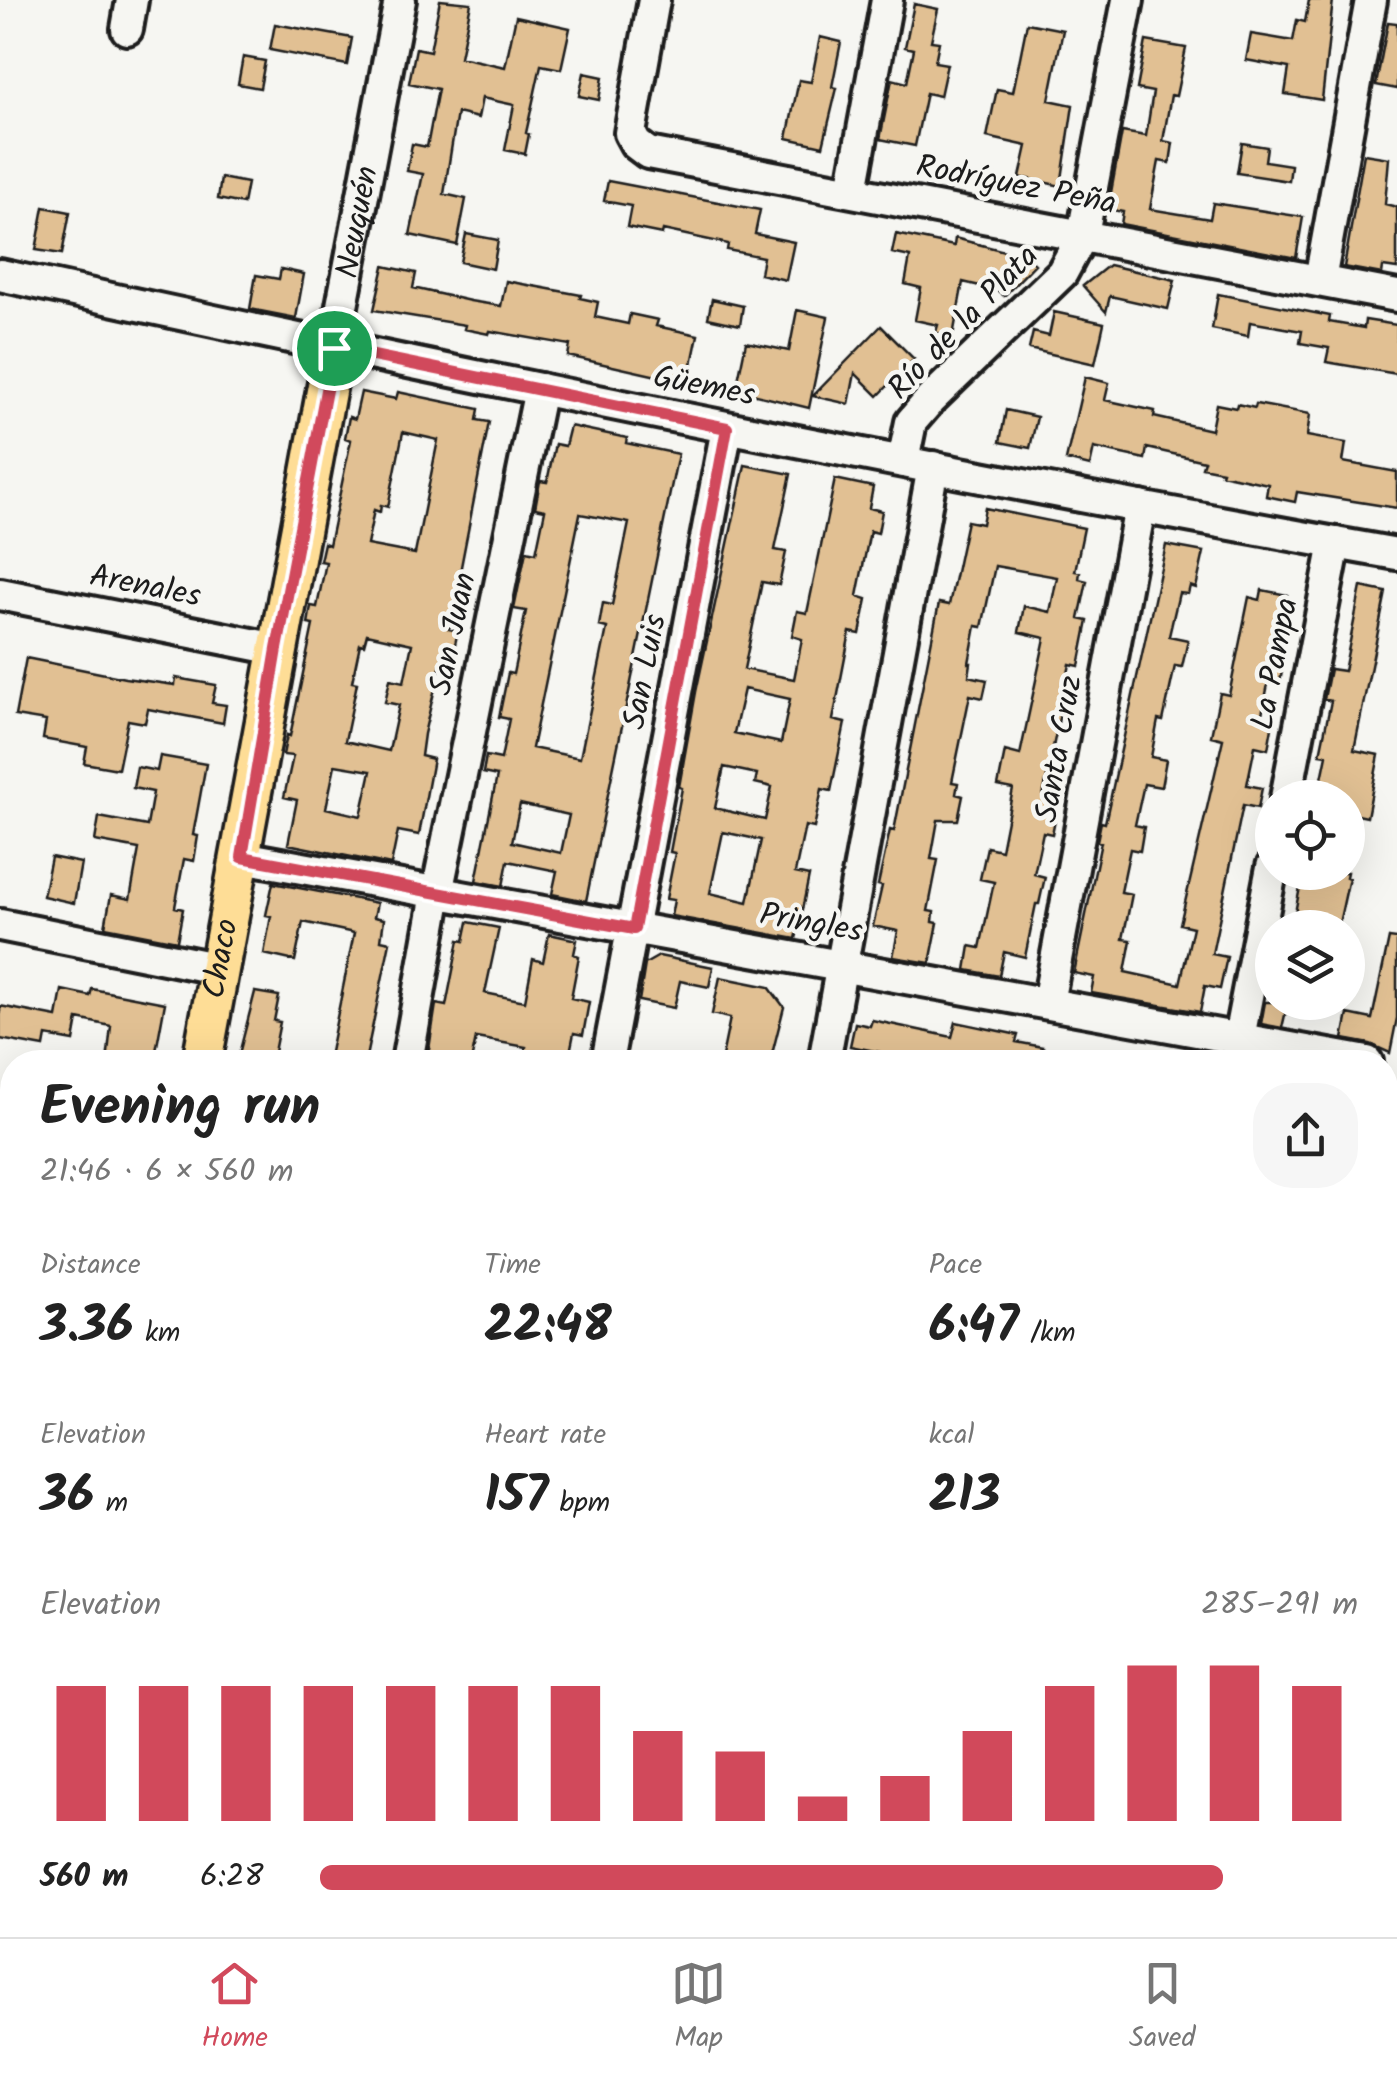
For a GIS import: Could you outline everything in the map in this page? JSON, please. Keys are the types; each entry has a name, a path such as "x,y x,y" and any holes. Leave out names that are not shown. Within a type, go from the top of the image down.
{"main road":[{"name":"Neuquén","path":"242,857 334,348"},
{"name":"Chaco","path":"204,1050 242,857"}],"street":[{"name":"Neuquén","path":"334,348 400,0"},
{"name":"Rodríguez Peña","path":"654,0 630,133 648,153 1397,296"},
{"path":"852,190 887,0"},
{"name":"Río de la Plata","path":"826,1050 843,965 918,464 911,422 1062,273 1082,234 1128,0"},
{"path":"1320,280 1371,0"},
{"name":"Güemes","path":"0,275 727,428 1397,554"},
{"name":"San Juan","path":"408,1050 540,389"},
{"name":"San Luis","path":"609,1050 727,428"},
{"name":"Santa Cruz","path":"1048,1003 1140,507"},
{"name":"La Pampa","path":"1289,780 1335,543"},
{"name":"Arenales","path":"0,594 277,649"},
{"name":"Pringles","path":"242,857 1304,1050"},
{"path":"1240,1038 1268,890"},
{"path":"0,925 220,970"}],"building":[{"path":"440,0 471,3 460,57 505,67 516,16 570,28 561,69 541,65 525,154 505,150 514,105 482,98 478,118 457,113 444,194 466,199 457,245 410,235 423,174 407,171 412,144 427,147 438,89 409,83 416,48 430,51"},
{"path":"1309,0 1333,0 1322,100 1285,94 1289,68 1246,60 1251,34 1293,41 1297,20 1305,22"},
{"path":"914,4 938,9 931,41 939,42 935,62 947,64 940,96 926,93 915,146 880,139 892,79 907,83 914,49 905,47"},
{"path":"1388,22 1397,23 1397,89 1376,85"},
{"path":"1027,23 1063,30 1049,100 1073,105 1061,186 1020,177 1027,146 987,137 997,89 1013,92"},
{"path":"275,24 352,38 347,65 270,50"},
{"path":"820,37 841,42 832,87 837,88 823,146 787,138 799,80 811,82"},
{"path":"1146,41 1186,48 1176,96 1171,95 1163,141 1173,143 1170,163 1159,161 1150,209 1210,219 1213,203 1303,217 1296,258 1121,224 1123,212 1108,209 1122,132 1146,136 1153,92 1137,89"},
{"path":"243,57 265,61 260,88 238,84"},
{"path":"584,73 603,77 599,100 579,96"},
{"path":"1242,143 1267,147 1265,161 1291,165 1289,181 1237,173"},
{"path":"1364,154 1389,158 1385,204 1397,207 1397,269 1383,267 1382,274 1344,267"},
{"path":"221,178 247,183 243,204 218,199"},
{"path":"608,181 760,210 755,234 794,242 786,280 760,274 763,257 727,250 728,244 663,230 662,234 627,227 631,206 604,201"},
{"path":"44,207 70,212 62,254 36,250"},
{"path":"466,234 498,240 493,269 460,262"},
{"path":"896,234 954,246 955,238 1027,257 1035,264 1004,296 997,290 963,282 953,336 936,332 938,325 915,320 921,288 905,284 910,257 892,253"},
{"path":"1109,265 1175,280 1168,309 1110,296 1106,312 1083,286"},
{"path":"384,266 416,273 413,288 470,301 501,306 506,281 581,295 580,298 598,302 595,317 628,324 630,314 658,320 656,326 698,335 688,383 568,356 570,345 490,331 489,334 464,329 465,325 374,310"},
{"path":"281,269 304,274 296,318 250,309 256,275 279,279"},
{"path":"1218,294 1330,316 1329,322 1364,328 1365,320 1397,325 1397,374 1326,362 1329,348 1300,343 1302,331 1250,322 1248,336 1212,329"},
{"path":"712,299 743,306 740,325 708,318"},
{"path":"797,310 828,317 809,408 736,390 746,342 789,351"},
{"path":"1054,312 1104,323 1095,364 1029,349 1033,332 1049,336"},
{"path":"881,326 914,359 878,396 855,373 849,404 813,396"},
{"path":"1085,377 1109,383 1105,400 1155,411 1154,417 1211,430 1216,404 1255,408 1256,404 1310,414 1307,436 1346,443 1343,462 1397,472 1397,508 1297,492 1295,502 1266,496 1268,484 1221,474 1222,471 1202,467 1204,461 1147,448 1145,459 1094,448 1090,466 1066,460"},
{"path":"361,392 396,399 398,392 479,409 477,420 489,422 449,629 458,631 453,653 444,651 424,734 421,756 433,759 419,835 398,831 391,865 288,844 297,800 284,797 293,756 283,755 313,625 308,624 311,606 317,607 326,562 320,561 324,543 329,545 351,440 345,438 349,417 355,419","holes":["403,432 438,440 415,554 367,545 374,510 380,512 381,505 388,507","367,634 412,644 404,682 390,679 385,702 399,705 389,751 345,741 357,683 352,682 360,644 364,645","335,765 371,771 361,816 326,808"]},
{"path":"1006,410 1037,417 1030,448 1000,442"},
{"path":"570,426 678,454 586,901 552,894 557,871 508,861 503,886 476,881 497,776 483,773 486,756 501,759 509,719 499,717 526,611 514,609 526,551 536,553 545,510 535,508 540,481 547,482 555,444 565,446","holes":["580,514 629,523 612,605 603,603 599,626 607,628 580,758 532,748","520,804 569,815 561,853 512,842"]},
{"path":"745,465 791,474 775,550 786,552 779,585 762,582 744,669 794,679 802,639 792,636 797,611 807,613 835,479 873,487 869,508 882,511 878,533 870,531 857,596 867,599 860,634 850,632 833,720 845,723 831,791 822,789 814,828 805,826 795,873 809,876 796,939 671,916 674,900 666,899 675,853 670,852 696,692","holes":["744,689 790,699 781,743 734,733","724,767 757,774 755,783 772,787 765,820 715,808","723,832 761,840 748,902 710,893"]},
{"path":"985,508 1084,528 1075,571 1080,572 1079,579 1087,581 1079,619 1088,621 1079,666 1070,664 1043,796 1059,800 1052,834 1043,832 1034,874 1045,877 1039,904 1025,957 1004,952 999,976 966,970 970,946 980,948 994,882 980,879 987,847 1001,850 1013,789 998,786 1005,751 1020,755 1045,638 1019,632 1024,606 1050,612 1057,577 995,566 982,627 976,626 969,663 969,676 987,680 983,698 970,695 952,782 958,783 956,794 963,796 958,820 938,820 931,859 938,860 928,911 934,912 933,922 938,923 930,963 893,957 898,931 873,926 882,886 878,885 890,830 894,831 939,603 949,605 967,521 982,524"},
{"path":"1166,545 1204,552 1196,588 1190,586 1188,594 1179,593 1169,636 1188,640 1182,667 1175,666 1151,757 1166,760 1161,787 1144,784 1135,825 1144,827 1140,851 1130,849 1121,892 1132,894 1123,939 1131,940 1125,972 1180,984 1193,927 1180,924 1223,739 1211,736 1220,693 1229,695 1249,597 1260,600 1262,590 1287,595 1273,659 1284,661 1280,682 1269,679 1261,719 1273,722 1268,749 1255,746 1247,785 1255,787 1255,807 1243,805 1212,954 1227,957 1220,989 1205,986 1200,1012 1091,993 1094,977 1074,973 1101,842 1097,841 1101,822 1105,823"},
{"path":"1361,587 1386,592 1354,750 1379,755 1367,817 1365,780 1322,780 1327,755 1320,754 1331,701 1324,699 1330,669 1344,671"},
{"path":"26,658 125,678 175,685 176,678 216,685 212,703 226,705 223,723 148,709 145,723 128,720 118,769 84,763 87,747 43,739 46,721 15,716"},
{"path":"160,756 206,764 193,835 198,836 194,861 184,859 175,907 183,909 177,941 105,927 111,895 130,899 139,849 95,841 99,817 147,826 153,792 133,788 137,767 157,771"},
{"path":"51,857 81,863 74,903 43,896"},
{"path":"273,883 377,903 374,917 384,919 381,940 390,942 368,1050 330,1050 354,933 303,922 295,961 264,954 271,916 266,915"},
{"path":"1299,890 1346,890 1342,910 1296,910"},
{"path":"468,922 499,928 485,993 525,1001 533,959 543,962 549,934 577,940 574,954 579,956 571,998 589,1002 583,1035 574,1033 570,1050 525,1050 526,1047 476,1038 474,1050 429,1050 436,1004 446,1006 459,940 464,941"},
{"path":"1389,938 1397,939 1397,1018 1391,1050 1343,1039 1347,1020 1372,1019"},
{"path":"659,956 713,967 709,987 680,981 674,1008 639,1001 645,964"},
{"path":"720,977 769,987 784,1007 773,1050 723,1050 730,1018 712,1014"},
{"path":"92,989 165,1003 156,1050 108,1050 111,1026 78,1019 74,1041 46,1036 44,1047 0,1039 0,1006 57,1017 62,990 90,996"},
{"path":"255,992 279,996 274,1021 280,1022 274,1050 240,1050"},
{"path":"872,1020 952,1037 956,1022 1018,1035 1016,1042 1043,1047 870,1050 850,1046 855,1023 870,1026"},
{"path":"1262,1020 1284,1020 1282,1028 1261,1024"}],"route":[{"path":"334,348 727,428 634,929 242,857 334,348"}]}
